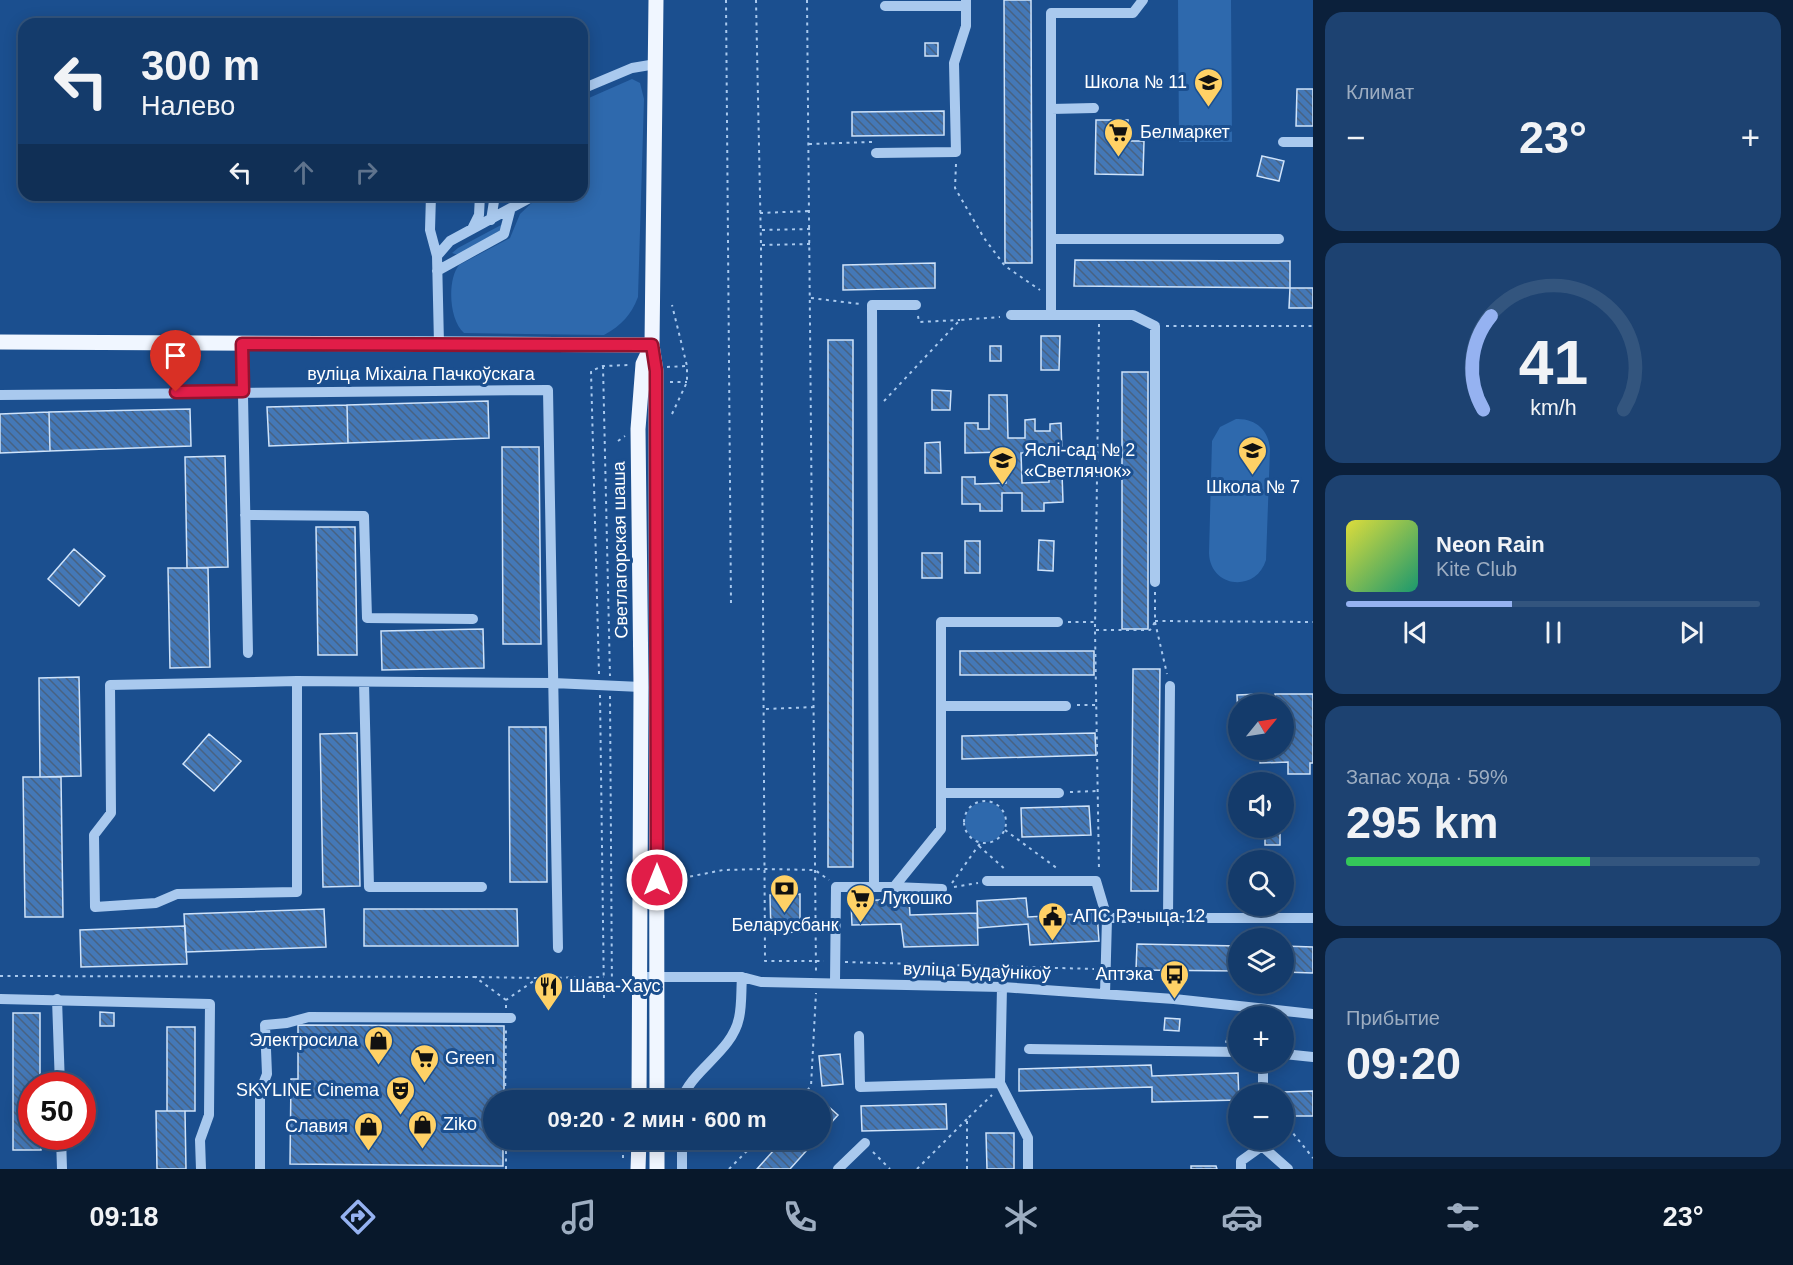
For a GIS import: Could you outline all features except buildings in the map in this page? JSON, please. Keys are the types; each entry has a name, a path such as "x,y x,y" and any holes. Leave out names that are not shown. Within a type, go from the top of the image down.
{"main road":[{"name":"Светлагорская шаша","path":"639,1090 641,687 638,429 644,364 652,345 656,0"},
{"path":"0,342 652,345 656,383 657,1090"},
{"path":"638,1169 639,1150"},
{"path":"657,1150 657,1169"}],"street":[{"path":"1051,315 1050,13 1133,13 1143,0"},
{"path":"876,153 956,152 954,63 966,26 966,3 885,6"},
{"path":"588,86 632,68 656,64"},
{"path":"1051,109 1094,108"},
{"path":"1283,142 1313,142"},
{"path":"431,201 430,230 437,256 439,344"},
{"path":"472,229 479,215 480,201"},
{"path":"490,220 494,201"},
{"path":"437,256 450,241 526,201"},
{"path":"436,271 504,234 510,211"},
{"path":"1051,239 1279,239"},
{"path":"874,887 872,305 916,305"},
{"path":"1011,315 1133,315 1155,326 1155,582"},
{"path":"242,344 248,653"},
{"name":"вуліца Міхаіла Пачкоўскага","path":"0,395 548,390 553,683"},
{"path":"245,515 364,516 367,618 473,619"},
{"path":"894,887 941,830 941,622 1058,622"},
{"path":"297,681 297,892 177,894 156,903 95,907 94,835 111,813 110,685 297,681 553,683 641,687"},
{"path":"364,682 369,887 482,887"},
{"path":"553,683 558,948"},
{"path":"1168,918 1170,686"},
{"path":"941,706 1066,706"},
{"path":"941,793 1059,793"},
{"path":"987,881 1096,881 1107,918 1105,994"},
{"path":"835,982 837,886 942,889"},
{"path":"1107,918 1313,918"},
{"path":"686,1090 691,1081 726,1045 739,1020 742,976"},
{"name":"вуліца Будаўнікоў","path":"640,977 742,976 760,982 1002,987 1105,994 1228,1009"},
{"path":"1002,987 1000,1085 1028,1138 1028,1169"},
{"path":"0,999 206,1002 210,1004 209,1114 200,1140 201,1169"},
{"path":"57,999 60,1072"},
{"name":"вуліца Будаўнікоў","path":"1294,1014 1313,1014"},
{"path":"260,1169 260,1092 267,1074 265,1025 287,1023 309,1017 509,1018"},
{"path":"859,1036 860,1087 1000,1085"},
{"path":"1029,1049 1228,1052"},
{"path":"1294,1055 1313,1057"},
{"path":"838,1169 865,1143"},
{"path":"61,1150 62,1169"},
{"path":"682,1150 682,1169"},
{"path":"1241,1169 1241,1161 1254,1150"},
{"path":"1269,1150 1288,1169"}],"path":[{"path":"726,0 731,605"},
{"path":"756,0 761,230 765,961 835,961 1106,970"},
{"path":"807,0 816,961 811,1086 807,1090"},
{"path":"956,152 955,188 984,238 1005,266 1051,297"},
{"path":"760,213 810,211"},
{"path":"761,230 810,229"},
{"path":"761,245 810,244"},
{"path":"811,298 872,305"},
{"path":"672,305 687,366 687,382 672,414"},
{"path":"916,305 919,322 960,321 1011,315"},
{"path":"1096,881 1100,873 1095,705 1099,315"},
{"path":"872,414 960,321"},
{"path":"1155,326 1313,326"},
{"path":"687,366 669,367 667,382 687,382"},
{"path":"1155,582 1155,622 1170,686"},
{"path":"1058,622 1095,622"},
{"path":"1095,630 1150,630 1155,622"},
{"path":"1155,622 1313,622"},
{"path":"1066,706 1095,705"},
{"path":"765,709 814,707"},
{"path":"1059,793 1098,791"},
{"path":"942,889 955,881 980,844 997,839 1005,830 1006,817 997,804 985,800 973,804 966,814 964,826 970,837 980,844 1015,881"},
{"path":"1005,830 1073,881"},
{"path":"672,881 723,870 815,870 837,886"},
{"path":"942,889 987,881"},
{"path":"0,976 604,977"},
{"path":"474,978 506,1000 509,1018 506,1090"},
{"path":"506,1000 538,978"},
{"path":"917,1169 1000,1085"},
{"path":"967,1119 967,1169"},
{"path":"1294,1134 1313,1158"},
{"path":"865,1143 890,1169"},
{"path":"506,1150 506,1169"},
{"path":"623,1150 623,1158"},
{"path":"729,1169 748,1150"}],"shaded area":[{"path":"1178,0 1231,0 1232,142 1179,142"},
{"path":"632,79 640,83 644,99 638,297 632,309 621,323 604,335 464,333 455,319 451,300 453,280 459,265 510,238 520,214 534,201 588,201 588,98"},
{"path":"503,224 504,228 458,255 452,253 458,248"},
{"path":"1236,419 1243,419 1260,426 1267,436 1270,449 1266,560 1261,571 1244,582 1234,582 1217,574 1211,565 1209,553 1212,441 1220,427"},
{"path":"985,802 999,808 1005,822 999,836 985,842 971,836 965,822 971,808"}],"place":[{"name":"Школа № 11","path":"1208,108"},
{"name":"Белмаркет","path":"1119,158"},
{"name":"Школа № 7","path":"1253,476"},
{"name":"Яслі-сад № 2 «Светлячок»","path":"1003,486"},
{"name":"Беларусбанк","path":"785,914"},
{"name":"Лукошко","path":"860,924"},
{"name":"АПС Рэчыца-12","path":"1052,942"},
{"name":"Аптэка","path":"1174,1000"},
{"name":"Шава-Хаус","path":"548,1012"},
{"name":"Электросила","path":"379,1066"},
{"name":"Green","path":"424,1084"},
{"name":"SKYLINE Cinema","path":"400,1116"},
{"name":"Ziko","path":"422,1150"},
{"name":"Славия","path":"369,1152"}],"route":[{"path":"176,392 243,391 242,344 652,345 656,371 657,880"}]}
